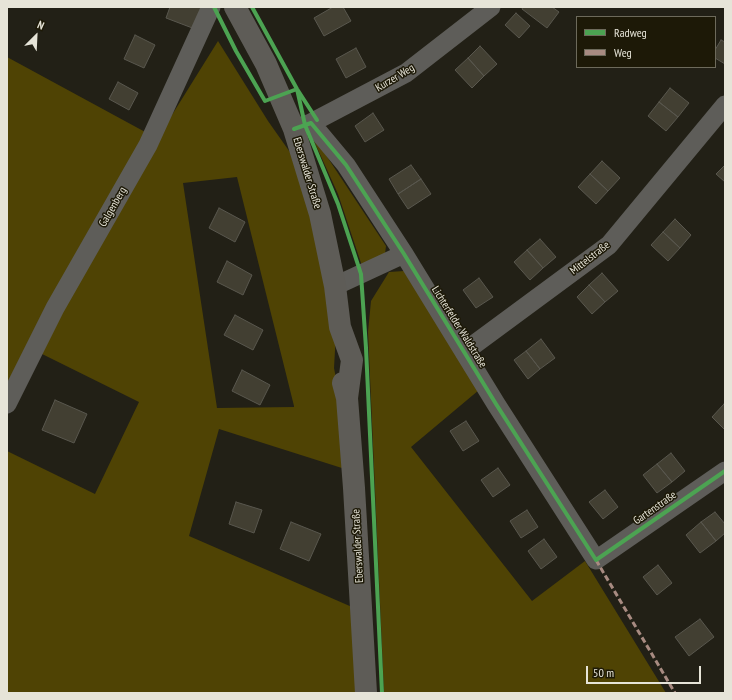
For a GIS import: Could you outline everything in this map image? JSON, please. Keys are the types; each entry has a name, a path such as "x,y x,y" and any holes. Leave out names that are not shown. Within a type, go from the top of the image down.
{"main road":[{"name":"Eberswalder Straße","path":"235,7 302,126 335,286 340,327 338,362 347,398 354,488 366,693"}],"street":[{"name":"Galgenberg","path":"7,404 56,308 148,145 211,7"},
{"name":"Kurzer Weg","path":"302,126 406,73 490,7"},
{"name":"Mittelstraße","path":"464,352 609,245 725,105"},
{"name":"Lichterfelder Waldstraße","path":"302,126 346,165 404,254 464,352 596,560"},
{"path":"335,286 404,254"},
{"name":"Gartenstraße","path":"596,560 725,471"}],"shaded area":[{"path":"218,41 268,121 299,165 336,333 334,368 341,404 345,469 219,429 189,536 352,607 357,693 7,693 7,451 95,494 139,402 38,352 157,139","holes":["237,177 294,407 217,408 183,183"]},
{"path":"7,57 147,133 7,394"},
{"path":"316,140 386,246 385,254 362,266 338,194 314,141"},
{"path":"404,271 479,390 411,447 532,601 585,561 666,693 384,693 368,332 371,301 389,272"}],"building":[{"path":"170,7 203,7 195,29 166,18"},
{"path":"333,7 343,7 351,21 324,36 314,18"},
{"path":"523,7 552,7 559,12 547,28 522,9"},
{"path":"516,13 530,26 519,38 505,25"},
{"path":"135,35 155,45 144,68 124,59"},
{"path":"721,40 725,42 725,64 716,59 716,48"},
{"path":"480,46 497,64 484,76 468,58"},
{"path":"356,48 366,67 346,78 336,59"},
{"path":"468,58 484,76 472,88 455,70"},
{"path":"118,82 138,93 129,110 109,99"},
{"path":"670,88 689,103 678,117 659,102"},
{"path":"659,102 678,117 666,131 648,116"},
{"path":"373,113 384,130 365,142 355,126"},
{"path":"602,161 620,178 608,191 590,174"},
{"path":"411,165 421,179 398,194 389,179"},
{"path":"725,165 725,182 716,174"},
{"path":"590,174 608,191 596,204 578,187"},
{"path":"421,179 431,194 408,209 398,194"},
{"path":"219,208 245,222 235,242 209,228"},
{"path":"675,219 691,235 680,248 663,232"},
{"path":"663,232 680,248 668,261 651,245"},
{"path":"540,239 556,257 543,268 527,250"},
{"path":"527,250 543,268 530,280 514,262"},
{"path":"227,261 252,275 243,295 217,282"},
{"path":"602,273 618,291 605,302 589,285"},
{"path":"479,278 493,297 476,308 463,290"},
{"path":"589,285 605,302 592,314 577,297"},
{"path":"235,315 263,330 253,350 224,335"},
{"path":"541,339 555,358 540,369 526,351"},
{"path":"526,351 540,369 528,379 514,360"},
{"path":"242,370 270,385 260,405 232,391"},
{"path":"55,400 87,414 74,443 42,430"},
{"path":"724,404 725,405 725,430 712,417"},
{"path":"466,421 479,441 463,451 450,431"},
{"path":"671,453 685,471 672,482 657,464"},
{"path":"657,464 672,482 657,493 643,475"},
{"path":"498,468 510,485 493,497 481,480"},
{"path":"605,490 618,507 603,519 589,502"},
{"path":"236,502 262,510 254,533 229,524"},
{"path":"527,510 538,527 521,538 510,521"},
{"path":"715,512 725,524 725,533 716,541 701,522"},
{"path":"291,522 321,534 309,561 280,549"},
{"path":"701,522 716,541 700,553 686,535"},
{"path":"544,539 557,557 541,569 528,551"},
{"path":"658,565 672,583 657,595 643,577"},
{"path":"700,619 714,637 689,656 675,637"}],"marked path":[{"path":"596,560 675,693"}],"cycle path":[{"path":"214,7 236,51 265,101 297,89"},
{"path":"252,7 297,89 317,120"},
{"path":"297,89 305,125 338,204 361,274 366,348 382,693"},
{"path":"294,129 311,123 346,165 404,254 496,404 596,560 725,471"}]}
